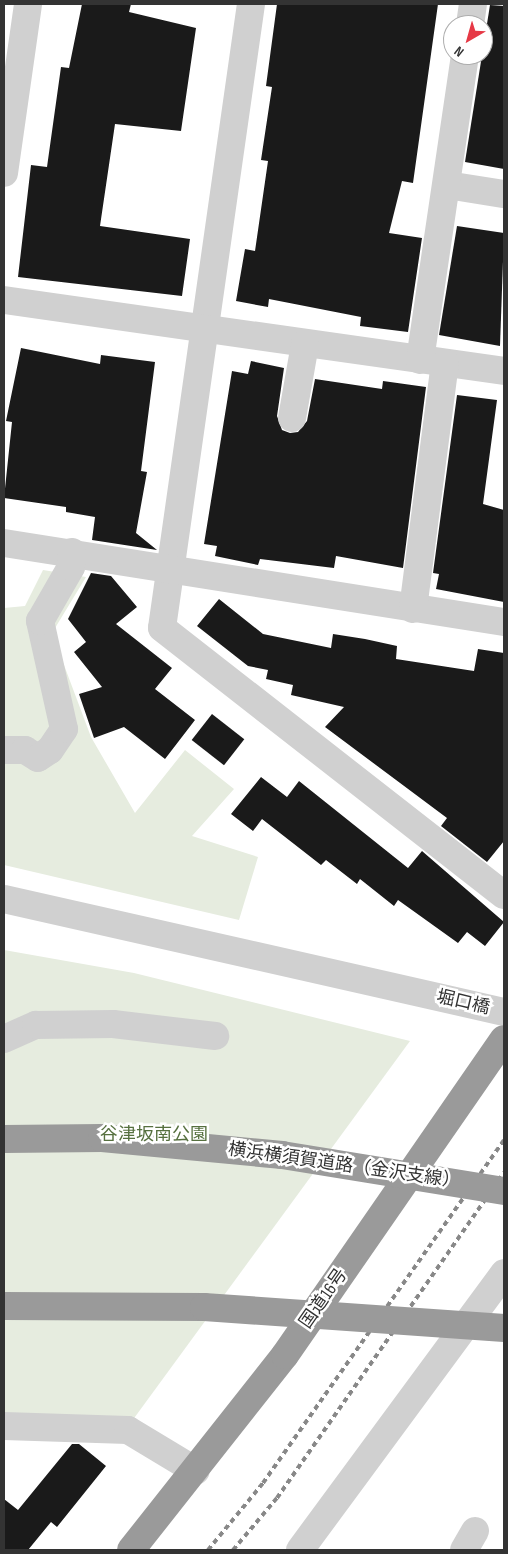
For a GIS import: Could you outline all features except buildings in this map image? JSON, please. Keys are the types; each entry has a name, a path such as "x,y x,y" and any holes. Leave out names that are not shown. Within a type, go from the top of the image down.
{"highway":[{"name":"国道16号","path":"131,1550 196,1471 285,1355 504,1039"},
{"name":"横浜横須賀道路（金沢支線）","path":"4,1139 102,1138 282,1155 504,1191"},
{"path":"4,1306 204,1307 504,1328"}],"street":[{"path":"4,173 28,4"},
{"path":"251,4 204,330 172,573 162,628 504,895"},
{"path":"413,609 447,185 464,65"},
{"path":"447,185 504,194"},
{"path":"4,300 204,330 504,371"},
{"path":"292,418 305,344"},
{"path":"4,543 72,552 172,573 504,622"},
{"path":"4,750 25,750 38,758 50,750 64,729 40,621 71,567 72,552"},
{"name":"堀口橋","path":"4,899 504,1012"},
{"path":"4,1039 36,1025 113,1024 215,1036"},
{"path":"300,1550 504,1273"},
{"path":"4,1426 128,1430 196,1471"}],"green space":[{"path":"43,570 86,577 52,633 91,737 135,813 185,750 234,789 192,836 258,857 239,920 4,865 4,608 25,606"},
{"name":"谷津坂南公園","path":"4,950 134,973 410,1041 132,1421 4,1416"}],"railway":[{"path":"208,1550 263,1483 504,1140"},
{"path":"233,1550 277,1498 504,1172"}]}
